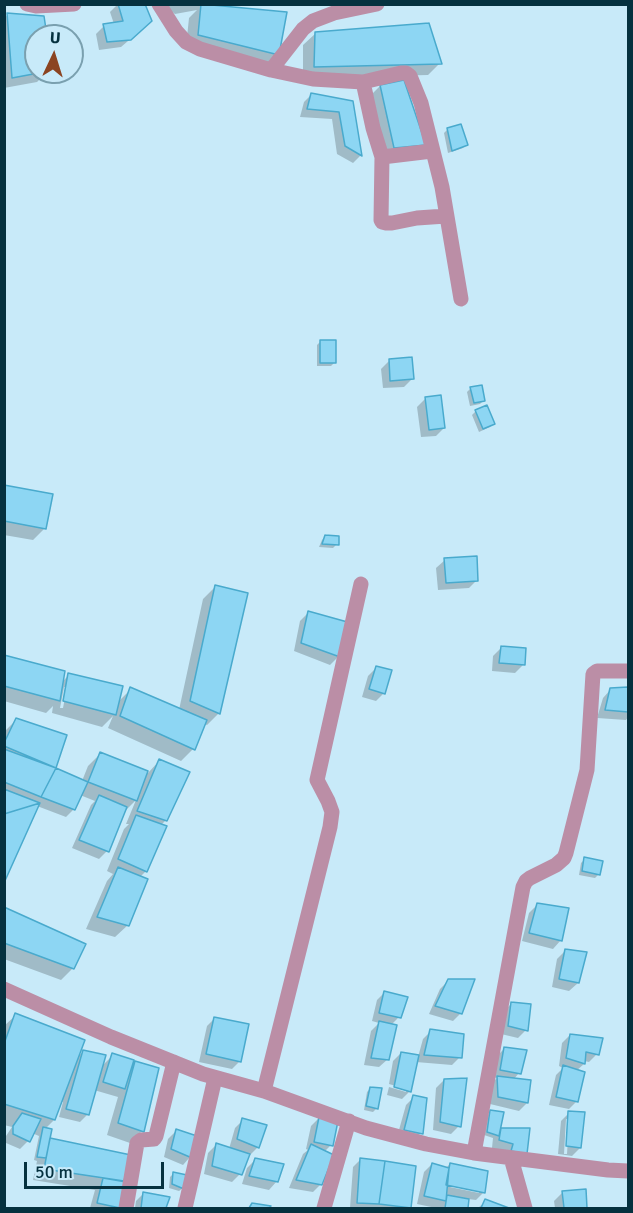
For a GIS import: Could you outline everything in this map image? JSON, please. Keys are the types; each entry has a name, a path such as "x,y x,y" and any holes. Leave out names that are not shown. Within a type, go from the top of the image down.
{"street":[{"path":"27,4 36,6 74,4"},
{"path":"159,4 186,42 200,49 271,70 313,79 363,82 401,73 410,76 421,103 442,187 461,299"},
{"path":"271,70 303,29 313,21 334,13 377,4"},
{"path":"363,82 382,157 382,222 386,224 417,218 446,216"},
{"path":"382,157 432,151"},
{"path":"264,1091 330,827 332,812 317,780 361,584"},
{"path":"474,1153 523,887 526,881 556,865 566,854 587,770 592,674 597,671 628,671"},
{"path":"4,989 111,1037 215,1078 264,1091 366,1128 426,1144 474,1153 628,1171"},
{"path":"126,1209 137,1143 141,1140 154,1139 156,1136 174,1062"},
{"path":"185,1209 215,1078"},
{"path":"324,1209 349,1121"},
{"path":"511,1158 525,1209"}],"building":[{"path":"118,4 145,4 152,21 131,40 107,42 103,24 123,21"},
{"path":"201,4 287,12 279,55 198,35"},
{"path":"7,13 44,16 45,24 24,24 24,76 12,78"},
{"path":"429,23 442,64 314,67 315,32"},
{"path":"404,80 426,145 394,148 380,85"},
{"path":"311,93 353,101 362,156 345,146 339,112 307,109"},
{"path":"461,124 468,145 452,151 447,128"},
{"path":"320,340 336,340 336,363 320,363"},
{"path":"412,357 414,379 390,381 389,359"},
{"path":"482,385 485,401 474,403 470,387"},
{"path":"441,395 445,428 429,430 425,397"},
{"path":"487,405 495,424 483,429 475,410"},
{"path":"4,485 53,494 46,529 4,521"},
{"path":"325,535 339,536 339,545 322,544"},
{"path":"477,556 478,581 446,583 444,558"},
{"path":"215,585 248,593 220,714 190,701"},
{"path":"308,611 351,623 340,657 301,643"},
{"path":"501,646 526,648 525,665 499,663"},
{"path":"4,655 65,671 60,701 4,686"},
{"path":"376,666 392,670 385,694 369,689"},
{"path":"68,673 123,686 116,715 63,701"},
{"path":"130,687 207,720 195,750 120,716"},
{"path":"628,687 628,712 605,710 610,688"},
{"path":"16,718 67,735 56,768 4,746"},
{"path":"4,749 56,768 41,797 4,782"},
{"path":"100,752 148,771 137,801 88,782"},
{"path":"159,759 190,772 167,821 137,811"},
{"path":"56,768 88,782 75,810 41,797"},
{"path":"4,789 40,803 4,814"},
{"path":"99,795 127,807 109,852 79,840"},
{"path":"40,803 4,883 4,814"},
{"path":"136,815 167,826 147,872 118,859"},
{"path":"584,857 603,861 600,875 582,871"},
{"path":"118,867 148,879 129,926 97,917"},
{"path":"537,903 569,908 562,941 529,933"},
{"path":"4,907 86,944 74,969 4,943"},
{"path":"565,949 587,952 579,983 559,979"},
{"path":"448,979 475,979 462,1014 435,1006"},
{"path":"384,991 408,997 401,1018 379,1013"},
{"path":"511,1002 531,1004 528,1031 508,1026"},
{"path":"15,1013 85,1040 55,1120 4,1104 4,1044"},
{"path":"214,1017 249,1024 241,1062 206,1054"},
{"path":"379,1021 397,1025 389,1060 371,1058"},
{"path":"430,1029 464,1034 462,1058 424,1055"},
{"path":"570,1034 603,1038 599,1055 586,1052 585,1064 566,1058"},
{"path":"504,1047 527,1050 521,1074 500,1070"},
{"path":"83,1050 106,1055 89,1115 66,1109"},
{"path":"401,1052 419,1055 411,1092 394,1087"},
{"path":"112,1053 134,1060 125,1089 103,1082"},
{"path":"135,1061 159,1068 144,1132 118,1123"},
{"path":"563,1065 585,1072 578,1102 556,1097"},
{"path":"497,1076 531,1080 528,1103 498,1097"},
{"path":"467,1078 461,1127 440,1122 444,1079"},
{"path":"370,1087 382,1088 378,1109 366,1106"},
{"path":"413,1095 427,1098 423,1134 404,1130"},
{"path":"490,1110 504,1112 499,1136 487,1132"},
{"path":"568,1111 585,1112 581,1148 566,1146"},
{"path":"22,1113 41,1119 30,1142 13,1134 13,1126"},
{"path":"319,1117 338,1121 333,1146 314,1142"},
{"path":"242,1118 267,1125 259,1148 237,1139"},
{"path":"43,1127 52,1129 46,1158 37,1157"},
{"path":"501,1128 530,1128 527,1154 511,1151 513,1144 499,1140"},
{"path":"176,1129 197,1136 192,1158 171,1149"},
{"path":"50,1138 131,1155 124,1181 44,1169"},
{"path":"216,1143 250,1154 242,1175 212,1166"},
{"path":"311,1144 334,1155 322,1185 296,1180"},
{"path":"255,1158 284,1164 278,1182 249,1176"},
{"path":"360,1158 385,1161 379,1204 357,1203"},
{"path":"385,1161 416,1166 411,1208 379,1204"},
{"path":"432,1163 449,1168 446,1201 424,1196"},
{"path":"450,1163 488,1171 485,1193 446,1185"},
{"path":"173,1172 187,1175 184,1189 172,1184"},
{"path":"103,1178 126,1182 120,1208 97,1203"},
{"path":"586,1189 587,1208 564,1208 562,1191"},
{"path":"143,1192 170,1197 166,1208 141,1208"},
{"path":"447,1195 469,1199 468,1208 445,1208"},
{"path":"485,1199 509,1208 481,1208"},
{"path":"252,1203 271,1206 269,1208 249,1208"}]}
